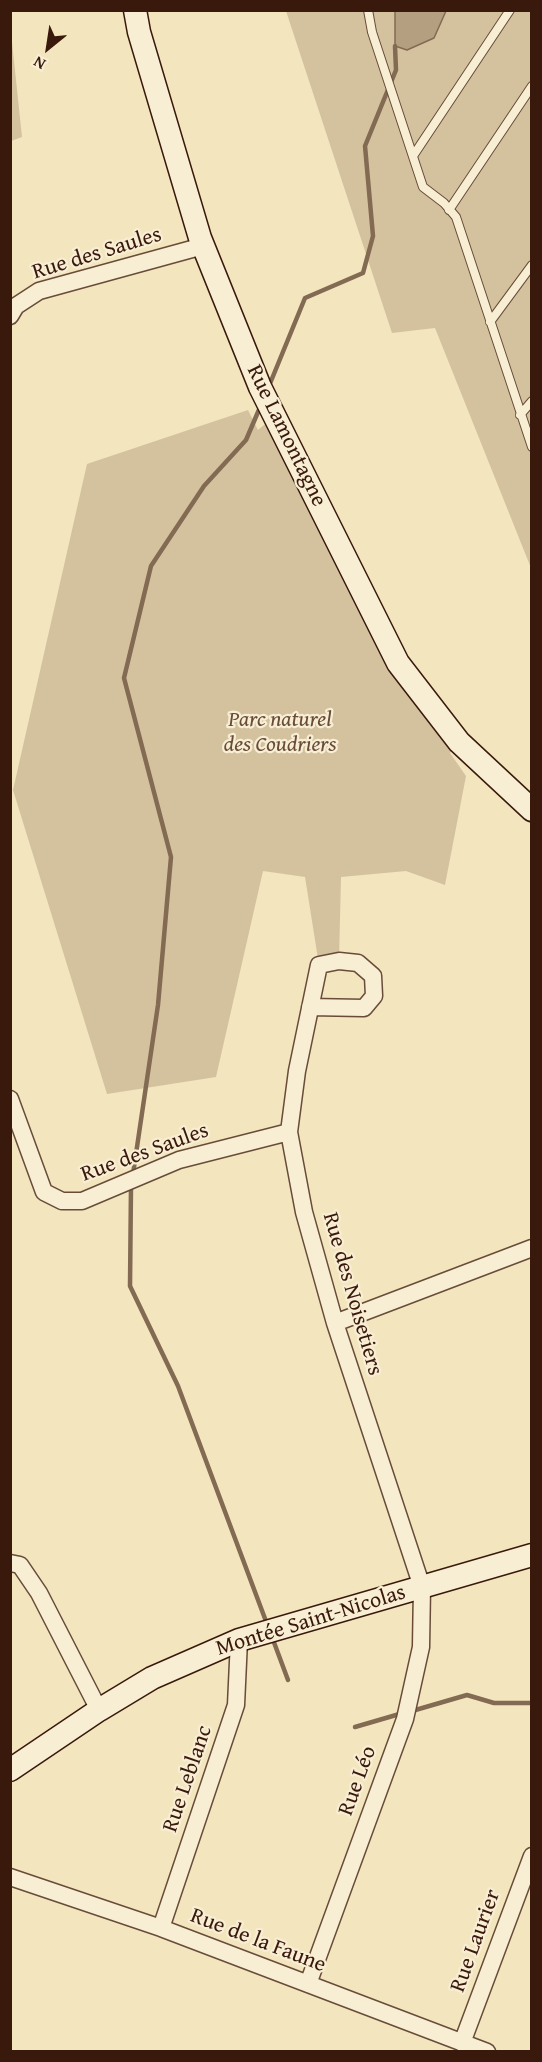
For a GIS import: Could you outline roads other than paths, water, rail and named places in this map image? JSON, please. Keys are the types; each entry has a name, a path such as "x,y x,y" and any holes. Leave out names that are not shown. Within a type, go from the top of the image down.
{"street":[{"name":"Rue Lamontagne","path":"135,10 142,44 203,246 260,387 398,663 459,742 531,810"},
{"name":"Rue des Saules","path":"10,316 16,306 39,291 203,246"},
{"name":"Rue des Noisetiers","path":"310,1007 297,1071 289,1132 304,1212 335,1323 422,1587"},
{"name":"Rue des Saules","path":"10,1098 44,1192 62,1201 82,1201 179,1160 289,1132"},
{"path":"335,1323 531,1248"},
{"name":"Montée Saint-Nicolas","path":"10,1770 99,1710 152,1678 239,1640 531,1555"},
{"path":"10,1563 20,1566 39,1593 99,1710"},
{"name":"Rue Léo","path":"308,1984 405,1719 421,1647 422,1587"},
{"name":"Rue Leblanc","path":"161,1928 236,1705 239,1640"},
{"name":"Rue Laurier","path":"462,2043 531,1856"},
{"name":"Rue de la Faune","path":"10,1877 161,1928 487,2052"}],"lane":[{"path":"368,10 372,32 423,187 444,203 456,217 531,447"},
{"path":"413,156 510,10"},
{"path":"449,210 531,86"},
{"path":"490,322 531,265"},
{"path":"520,415 531,401"}],"waterway":[{"path":"269,386 305,298 363,273 373,236 365,146 396,70 395,46"},
{"path":"133,1174 158,1005 171,857 124,678 151,566 204,486 246,440 261,405"},
{"path":"131,1186 130,1286 178,1386 267,1624"},
{"path":"272,1637 288,1680"},
{"path":"412,1711 467,1695 494,1703 532,1703"},
{"path":"355,1727 403,1713"}],"park label":[{"name":"Parc naturel des Coudriers","path":"280,732"}]}
